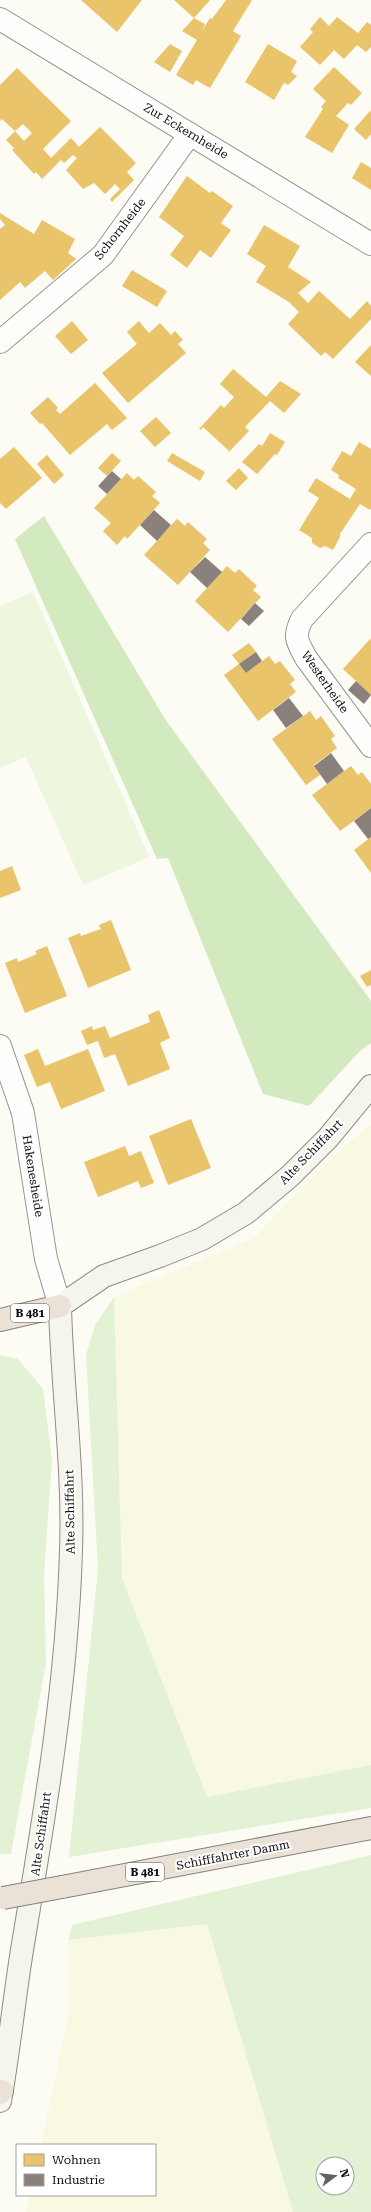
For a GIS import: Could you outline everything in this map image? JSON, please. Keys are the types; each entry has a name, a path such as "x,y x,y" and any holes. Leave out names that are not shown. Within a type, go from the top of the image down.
{"highway":[{"name":"B 481","path":"0,1320 60,1306"},
{"name":"Schifffahrter Damm","path":"1,1897 62,1888 371,1828"}],"street":[{"name":"Zur Eckernheide","path":"0,19 371,244"},
{"name":"Schornheide","path":"0,342 103,255 190,134"},
{"name":"Westerheide","path":"371,544 302,620 296,632 297,642 306,658 371,746"},
{"name":"Hakenesheide","path":"0,1046 23,1113 46,1259 60,1306"},
{"name":"Alte Schiffahrt","path":"1,2095 38,1854 65,1662 71,1542 69,1441 62,1361 60,1306 104,1276 202,1239 246,1213 290,1176 328,1138 371,1086"}],"green space":[{"path":"44,516 165,719 371,1001 371,1043 359,1052 309,1106 263,1094 168,858 157,859 15,539"},
{"path":"33,592 149,857 83,885 26,757 0,768 0,606"},
{"path":"371,1124 371,1765 207,1797 122,1578 114,1297 254,1238 341,1150"},
{"path":"114,1297 122,1578 207,1797 371,1765 371,1808 69,1857 98,1569 86,1355 95,1325"},
{"path":"0,1355 18,1359 43,1389 52,1460 44,1576 46,1663 11,1854 0,1854"},
{"path":"371,1855 371,2212 293,2212 207,1924 68,1940 72,1925"},
{"path":"207,1923 293,2212 26,2212 30,2196 156,2196 156,2144 41,2144 68,2017 68,1940"}],"building: Wohnen":[{"path":"81,0 142,0 117,32"},
{"path":"174,0 210,0 194,18"},
{"path":"226,0 252,0 233,31 241,36 210,88 196,80 193,85 176,75 197,40 182,31 194,18 205,24 202,31 210,18 212,19"},
{"path":"320,17 329,26 337,17 358,33 367,22 371,25 371,47 366,52 357,45 344,59 334,50 320,65 300,47 313,32 310,29"},
{"path":"170,44 182,51 170,72 154,62"},
{"path":"268,44 297,61 291,72 297,76 288,85 284,83 274,100 245,82"},
{"path":"334,67 362,93 351,105 348,103 336,116 349,125 332,153 305,137 323,109 321,107 326,101 313,89"},
{"path":"17,68 71,121 43,149 51,158 71,138 79,147 100,127 136,163 127,172 134,180 112,202 110,199 120,189 115,184 105,194 94,183 83,189 66,170 77,158 73,155 64,163 61,160 42,179 36,172 34,174 12,150 14,148 6,140 15,131 2,119 0,121 0,85","holes":["23,124 32,133 24,141 15,131"]},
{"path":"371,110 371,134 366,140 354,129"},
{"path":"361,162 371,168 371,190 352,178"},
{"path":"187,176 210,193 212,191 233,206 221,223 231,230 211,258 200,250 187,268 170,255 184,236 159,217"},
{"path":"0,213 34,234 42,220 75,239 68,253 76,259 53,280 45,271 25,288 20,282 0,300 0,229 5,225 0,219"},
{"path":"264,225 300,246 288,267 311,282 298,293 308,303 319,291 350,319 367,301 371,306 371,319 333,359 325,352 321,356 288,324 299,312 289,302 256,282 266,266 247,254"},
{"path":"132,270 167,291 157,307 122,286"},
{"path":"72,321 88,340 71,354 55,336"},
{"path":"139,321 149,333 160,323 171,335 175,331 183,340 178,344 186,353 128,403 102,373 137,344 127,332"},
{"path":"371,345 371,376 355,362"},
{"path":"233,369 266,397 280,381 301,394 284,413 270,401 245,427 249,431 227,454 229,451 203,427 201,430 199,429 221,405 224,408 234,397 220,384"},
{"path":"95,383 127,418 112,430 107,424 70,455 42,423 40,424 30,413 48,397 58,408 56,410 60,414"},
{"path":"156,417 171,433 155,447 140,431"},
{"path":"270,433 285,442 277,455 275,454 257,474 242,462 259,444 262,446"},
{"path":"359,442 371,449 371,508 370,510 360,504 340,534 340,537 333,550 325,546 320,548 312,543 312,538 299,530 319,498 308,491 316,478 350,499 356,489 338,478 339,475 331,470 342,451 351,456"},
{"path":"14,447 42,478 6,509 0,503 0,459"},
{"path":"112,453 121,461 107,476 98,468"},
{"path":"172,453 205,472 200,481 167,461"},
{"path":"47,455 64,475 54,484 37,464"},
{"path":"239,468 248,478 236,490 226,481"},
{"path":"127,473 134,480 138,476 156,492 152,496 160,503 127,539 125,536 117,545 103,531 111,523 94,508"},
{"path":"177,519 185,526 188,522 207,539 203,543 210,550 178,585 144,555"},
{"path":"227,566 235,573 239,569 257,586 253,590 261,597 228,632 195,601"},
{"path":"371,638 371,695 343,669"},
{"path":"249,643 256,652 239,664 232,655"},
{"path":"269,656 275,664 280,661 295,680 290,684 296,692 258,721 224,675 239,664 246,673"},
{"path":"310,711 316,720 321,716 335,736 331,739 337,748 314,765 320,775 306,785 272,739"},
{"path":"351,766 358,775 362,772 371,784 371,808 340,831 312,795"},
{"path":"371,837 371,873 354,850"},
{"path":"12,866 21,890 0,898 0,871"},
{"path":"111,920 131,970 88,988 68,938 80,933 81,936 101,929 99,925"},
{"path":"47,946 67,996 25,1013 5,963 17,958 18,962 37,954 35,951"},
{"path":"371,970 371,985 367,987 360,976"},
{"path":"159,1010 170,1038 160,1043 170,1069 128,1086 115,1054 104,1058 98,1041 87,1045 81,1031 92,1026 93,1030 105,1026 110,1038 150,1022 148,1015"},
{"path":"38,1049 45,1066 88,1049 105,1091 61,1109 50,1082 37,1087 24,1055"},
{"path":"191,1119 211,1168 168,1185 149,1136"},
{"path":"125,1146 129,1156 141,1151 154,1183 141,1188 138,1181 98,1197 84,1162"}],"building: Industrie":[{"path":"112,471 121,479 107,494 98,486"},
{"path":"154,510 171,525 157,541 140,525"},
{"path":"205,557 222,572 207,588 190,572"},
{"path":"255,603 264,611 249,626 241,619"},
{"path":"256,652 262,661 246,673 239,664"},
{"path":"356,681 371,695 364,704 348,690"},
{"path":"289,698 303,716 286,728 273,710"},
{"path":"331,753 344,771 327,784 314,766"},
{"path":"371,808 371,837 368,839 354,821"}]}
